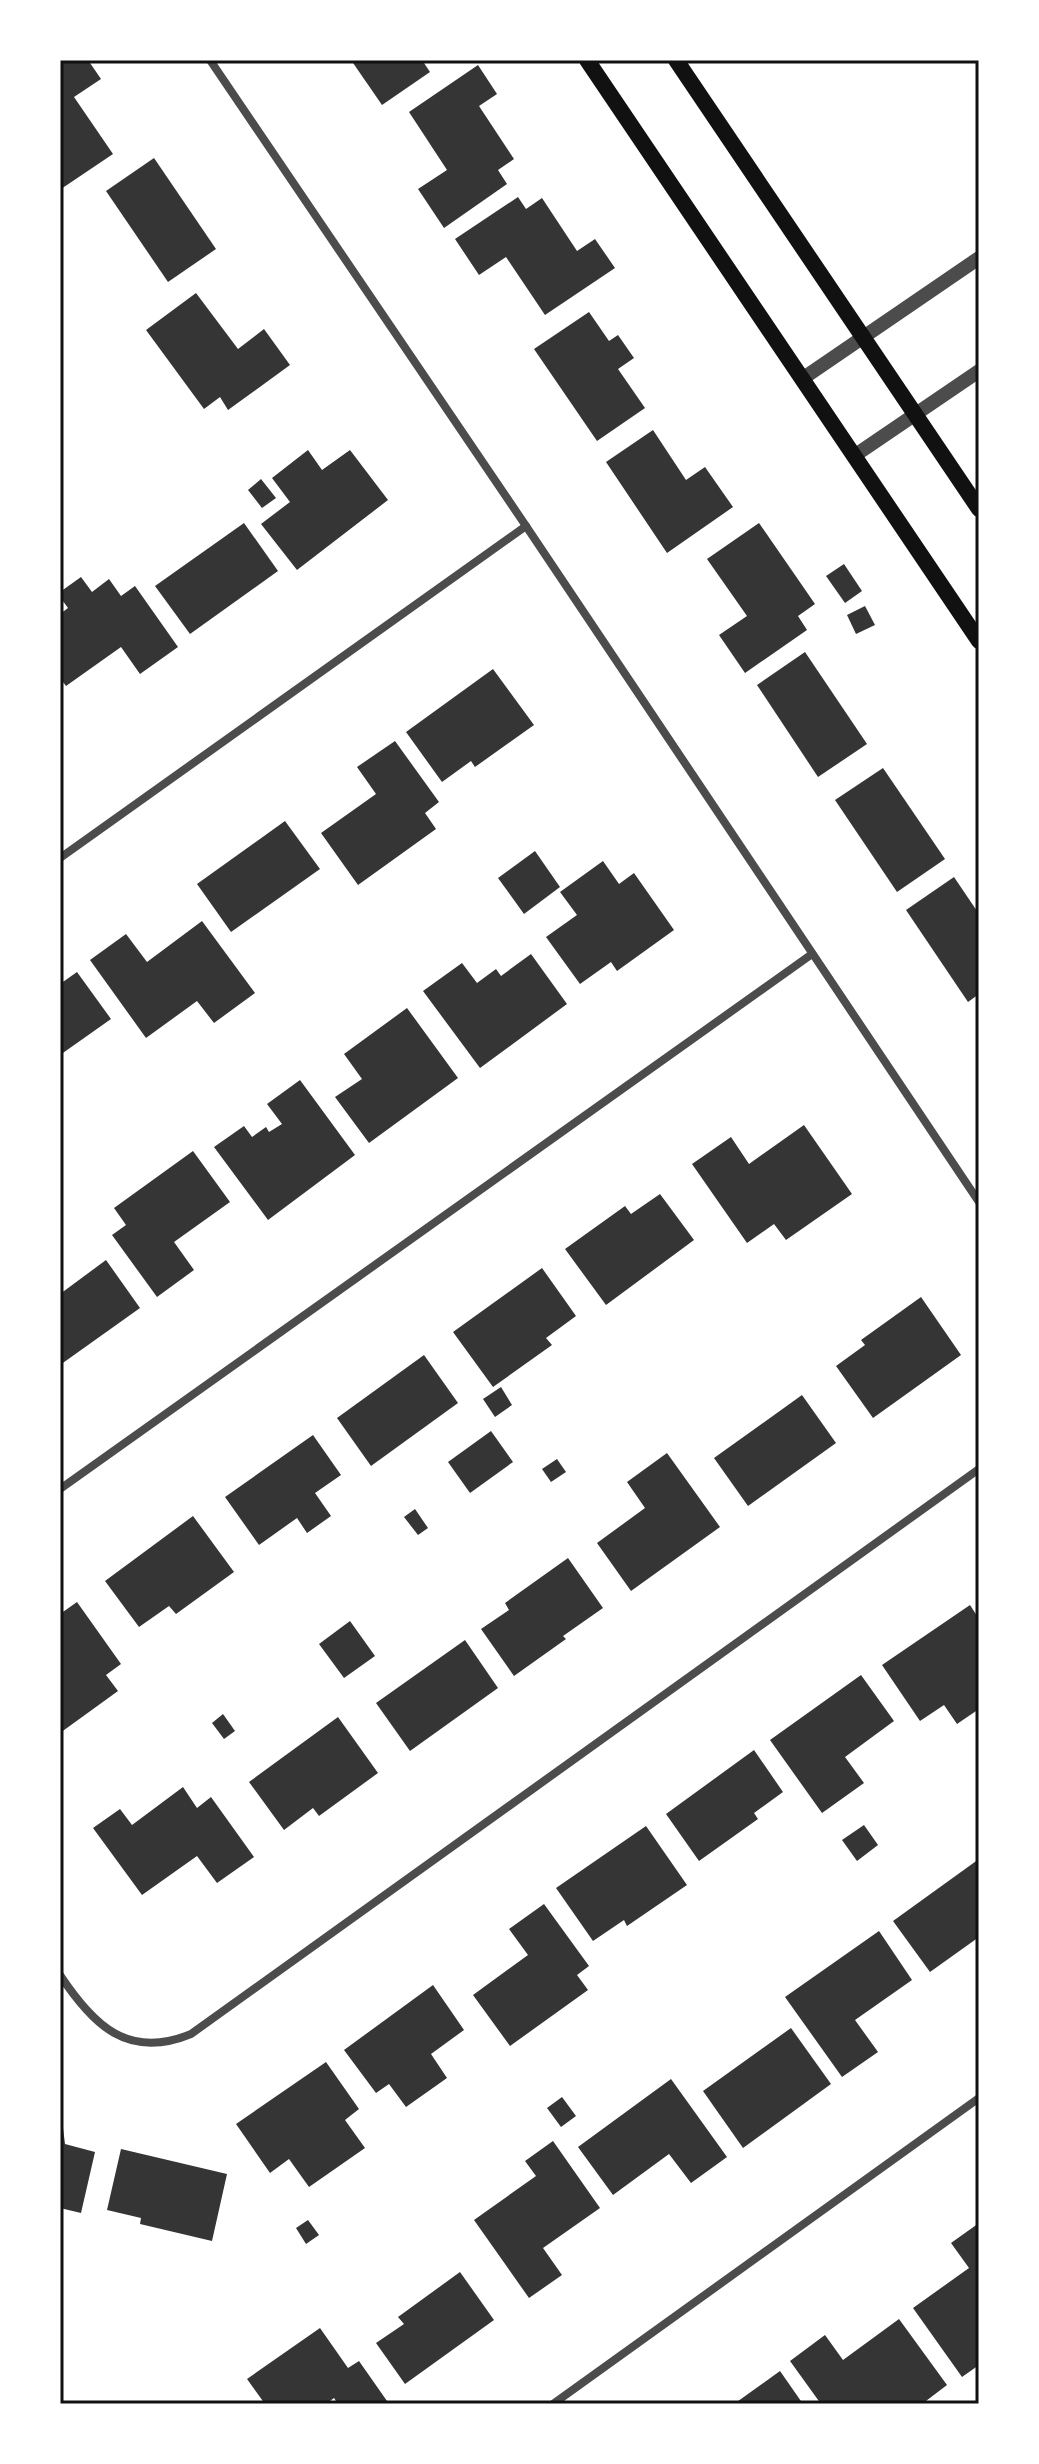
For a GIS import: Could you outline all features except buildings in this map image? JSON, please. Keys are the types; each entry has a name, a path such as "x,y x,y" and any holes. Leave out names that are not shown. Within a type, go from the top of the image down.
{"main road":[{"path":"587,60 979,641"},
{"path":"676,60 979,509"}],"street":[{"path":"210,60 979,1202"},
{"path":"802,379 979,258"},
{"path":"854,456 979,371"},
{"path":"60,858 526,526"},
{"path":"60,1489 812,954"},
{"path":"60,1975 95,2020 113,2033 135,2042 153,2044 171,2042 191,2034 979,1469"},
{"path":"553,2404 979,2098"}]}
